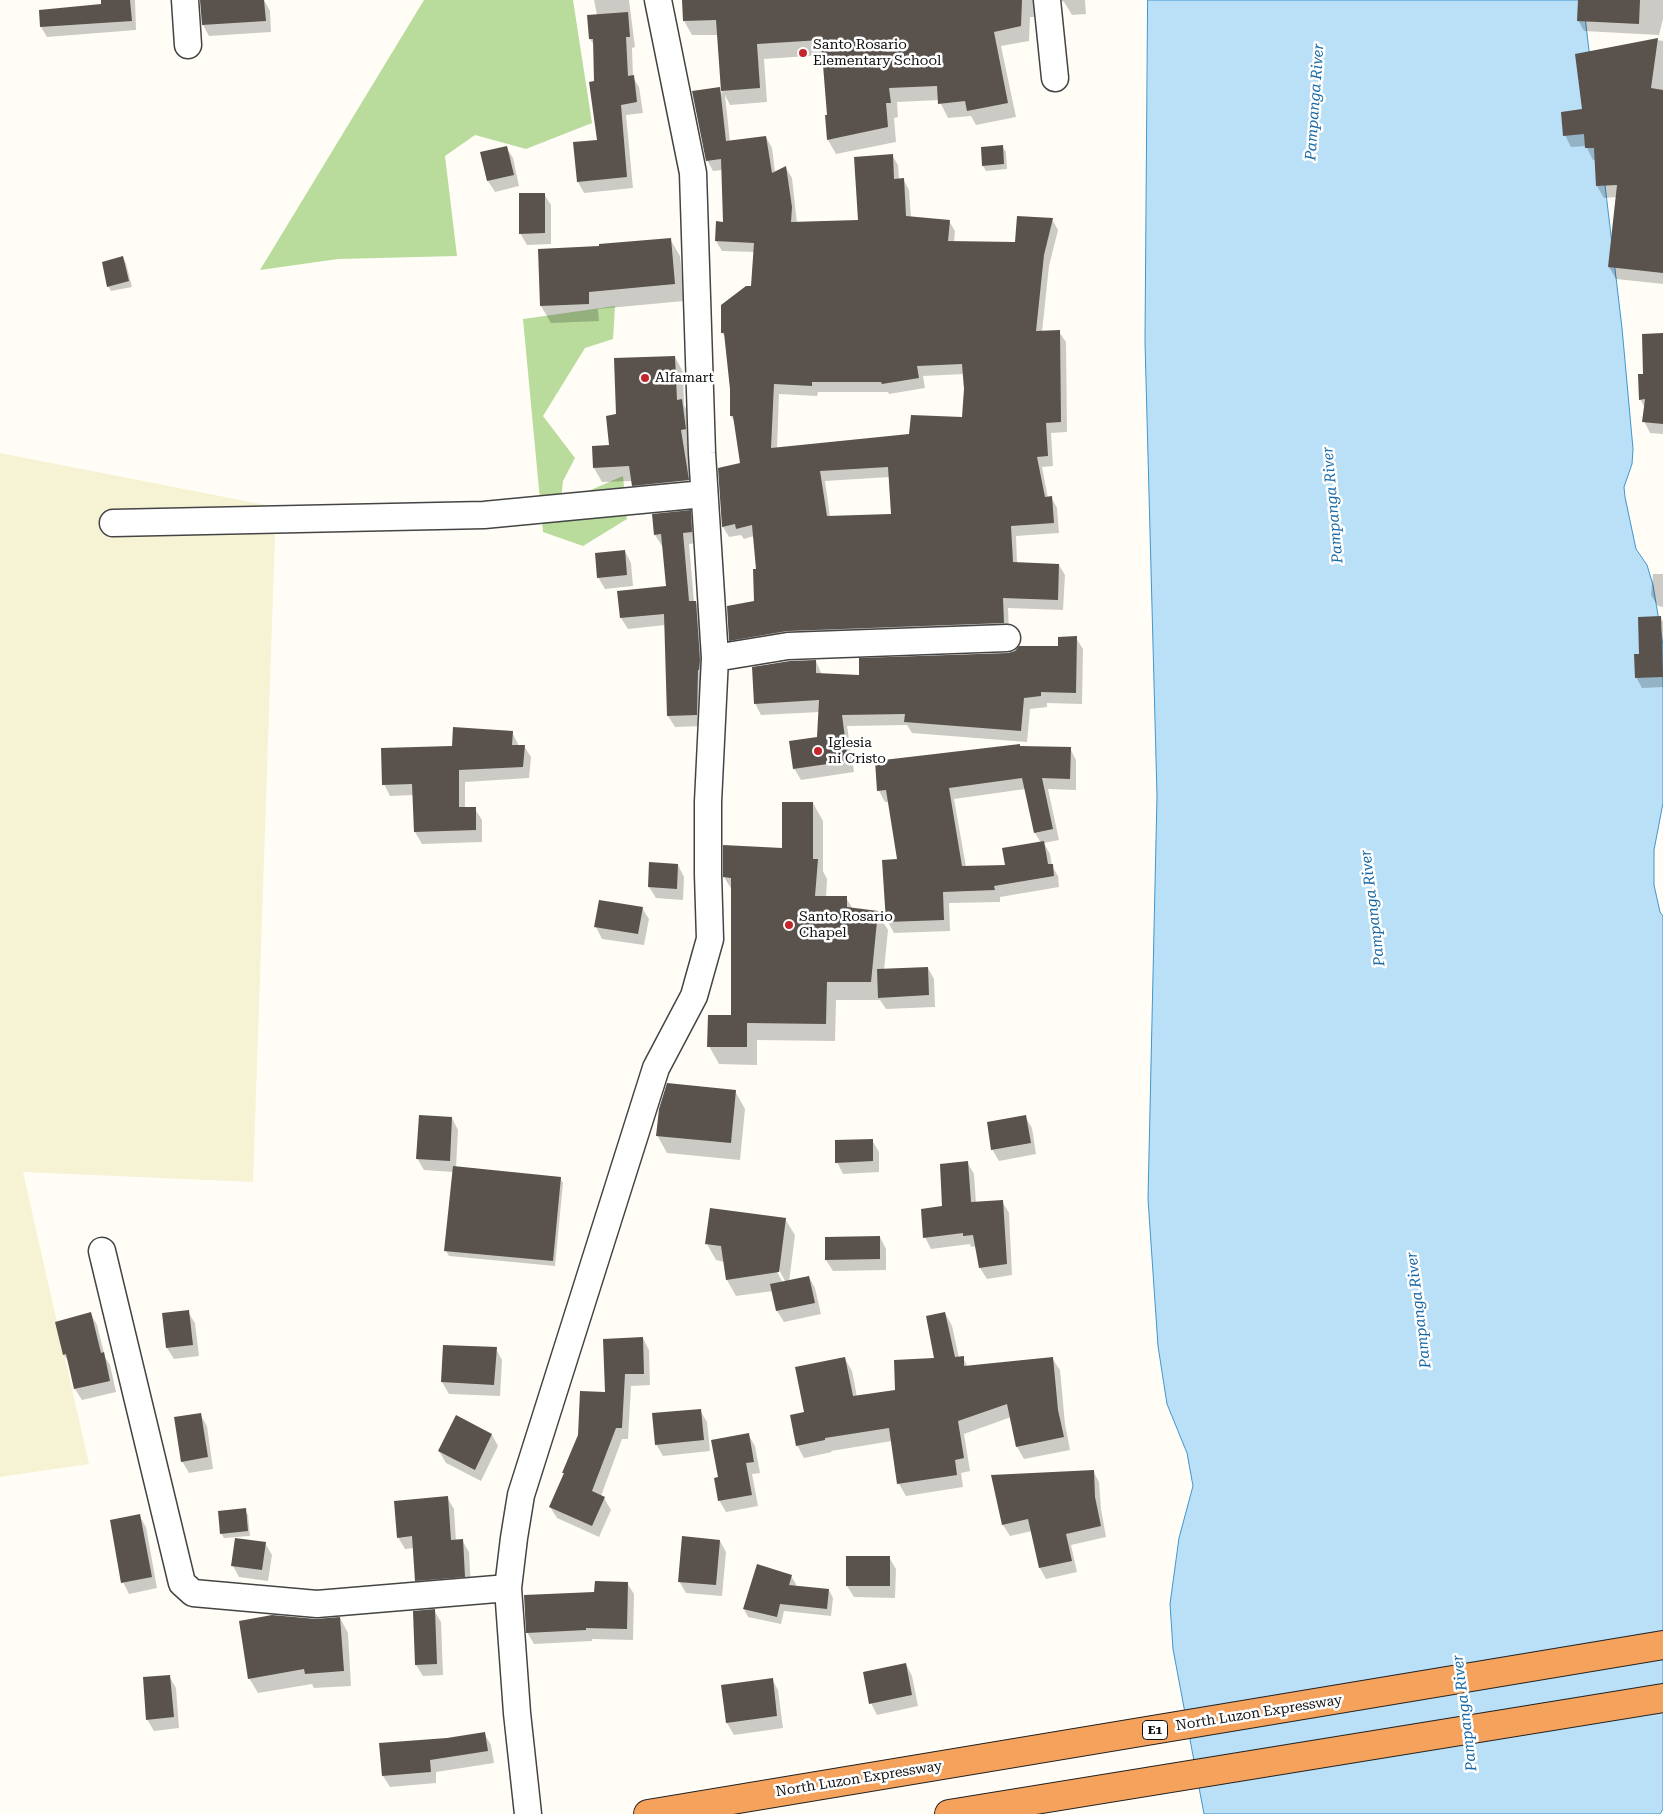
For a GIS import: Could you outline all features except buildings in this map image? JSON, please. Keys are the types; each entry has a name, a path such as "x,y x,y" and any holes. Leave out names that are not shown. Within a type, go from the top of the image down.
{"highway":[{"name":"North Luzon Expressway","path":"648,1814 1663,1646"},
{"path":"949,1814 1663,1698"}],"street":[{"path":"185,0 188,44"},
{"path":"528,1814 517,1713 508,1588 521,1495 656,1068 694,996 710,939 708,802 715,658 704,494 693,173 658,0"},
{"path":"1047,0 1055,78"},
{"path":"113,523 484,515 704,494"},
{"path":"715,658 788,646 1007,638"},
{"path":"102,1251 182,1583 193,1593 317,1604 508,1588"}],"shaded area":[{"path":"0,453 276,507 253,1182 23,1172 89,1464 0,1477"}],"green space":[{"path":"424,0 573,0 592,123 526,149 475,135 445,156 457,256 338,259 260,270"},
{"path":"615,306 613,339 585,348 543,416 575,458 563,481 560,510 579,495 623,476 627,519 583,546 543,532 523,319"}],"water":[{"name":"Pampanga River","path":"1148,0 1583,0 1622,328 1633,449 1632,464 1624,487 1625,497 1636,549 1647,565 1653,585 1663,645 1663,803 1654,850 1654,885 1660,912 1663,916 1663,1809 1660,1814 1204,1814 1173,1649 1170,1604 1179,1538 1193,1486 1187,1453 1167,1404 1158,1346 1148,1199 1157,796 1145,342"}],"place":[{"name":"Santo Rosario Elementary School","path":"803,53"},
{"name":"Alfamart","path":"645,378"},
{"name":"Iglesia ni Cristo","path":"818,751"},
{"name":"Santo Rosario Chapel","path":"789,925"}]}
